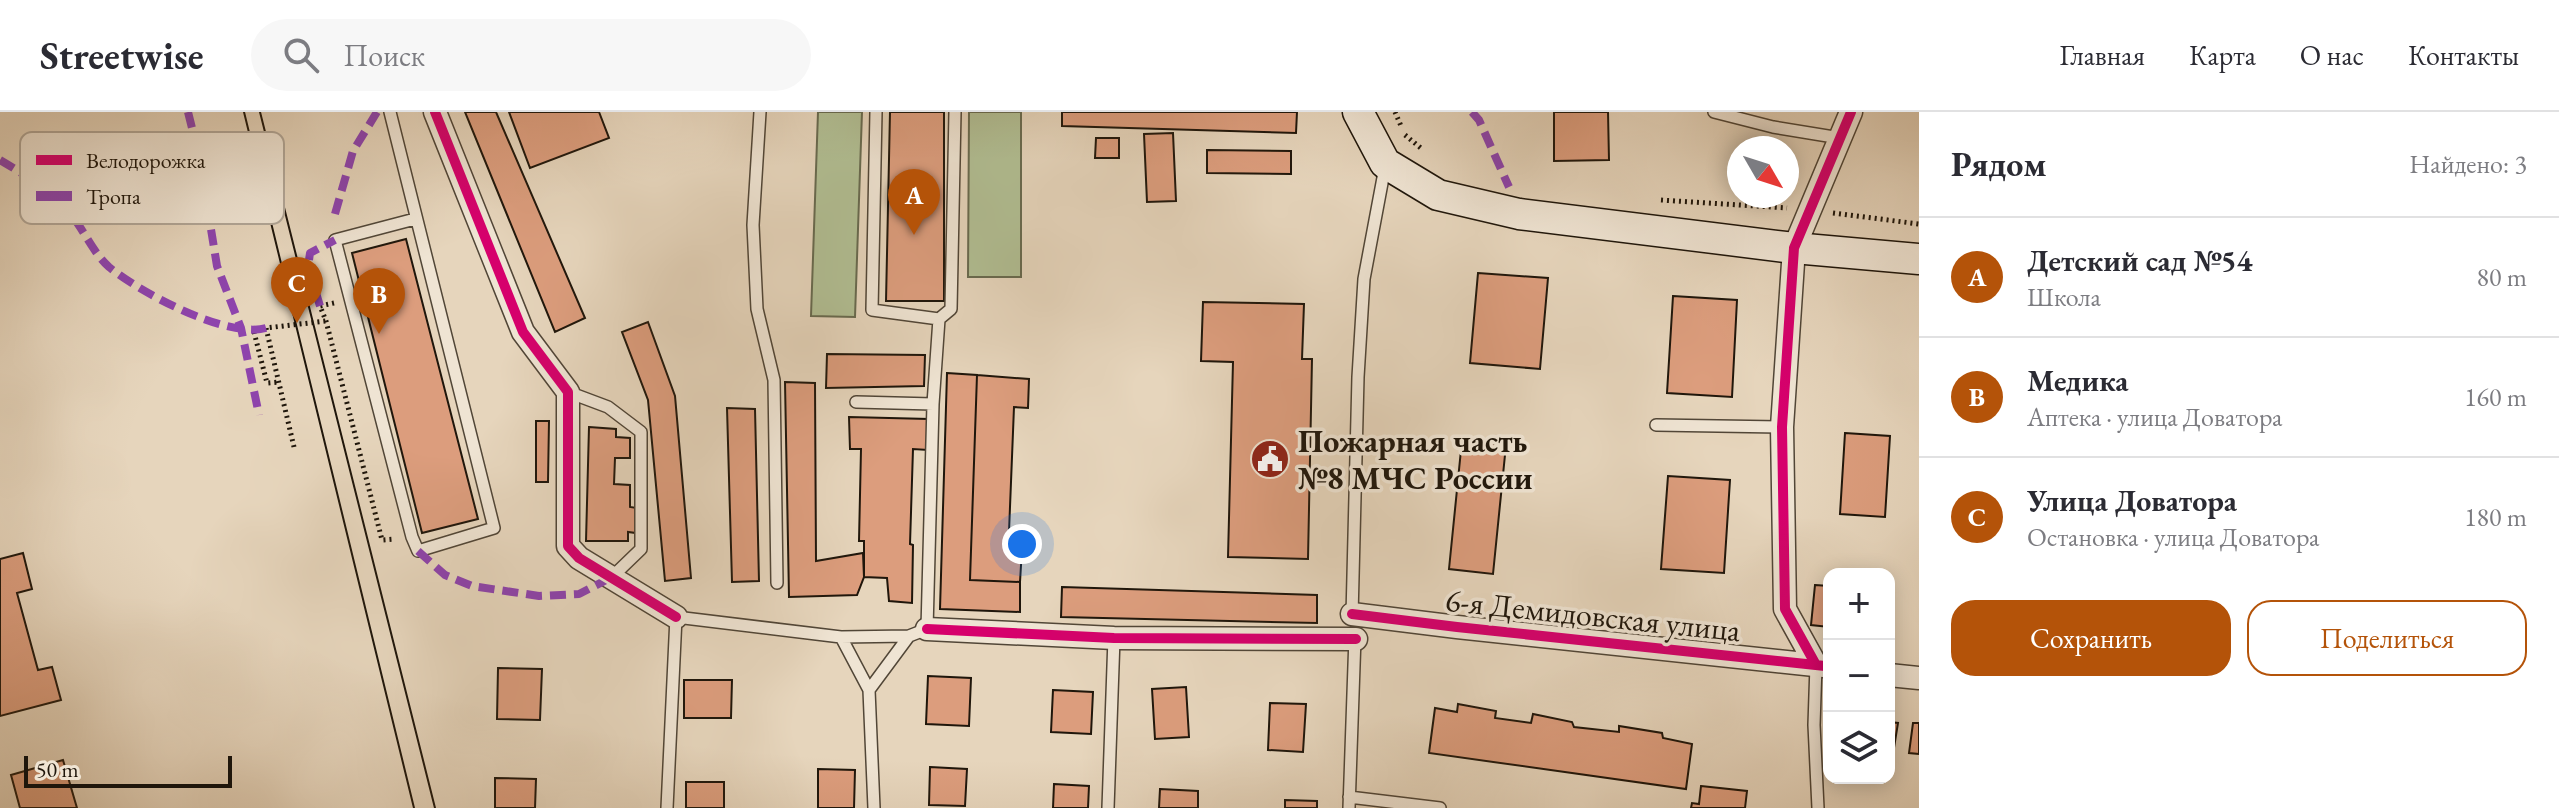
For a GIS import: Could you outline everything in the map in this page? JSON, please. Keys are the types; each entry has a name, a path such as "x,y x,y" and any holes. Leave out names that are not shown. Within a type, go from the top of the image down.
{"main road":[{"path":"1358,112 1385,163 1438,195 1519,214 1794,248 1919,259"}],"street":[{"path":"435,112 523,332 568,392 568,546 579,558 676,617"},
{"path":"1822,666 1785,609 1782,427 1794,248 1851,112"},
{"name":"6-я Демидовская улица","path":"1352,614 1822,666"},
{"path":"918,632 1114,638 1356,639"},
{"path":"1895,676 1919,678"}],"lane":[{"path":"390,112 494,528 418,551 335,240 415,219"},
{"path":"760,112 753,225 757,309 774,380 777,583"},
{"path":"876,112 872,310 939,319"},
{"path":"869,690 918,632 939,319 951,309 955,112"},
{"path":"1714,112 1773,127 1840,138"},
{"path":"1385,163 1364,279 1358,377 1352,614 1356,639 1349,802 1440,808"},
{"path":"568,392 608,407 641,432 641,549 612,577"},
{"path":"856,402 933,404"},
{"path":"1656,425 1782,427"},
{"path":"667,808 676,617 841,637 918,632"},
{"path":"841,637 869,690 874,808"},
{"path":"1108,808 1114,638"},
{"path":"1818,808 1814,725 1822,666"}],"path":[{"path":"1395,112 1406,137 1428,153"},
{"path":"1648,199 1811,210 1919,224"},
{"path":"320,306 382,540"},
{"path":"294,447 266,328 326,321"},
{"path":"254,332 267,383 279,382"}],"green space":[{"path":"818,112 862,112 855,317 811,316"},
{"path":"969,112 1021,112 1021,277 968,277"}],"building":[{"path":"465,112 496,112 585,318 555,332"},
{"path":"509,112 599,112 609,138 530,168"},
{"path":"890,112 944,112 944,301 886,301"},
{"path":"1062,112 1297,112 1296,133 1062,126"},
{"path":"1554,112 1608,112 1609,160 1554,161"},
{"path":"1173,133 1176,201 1147,202 1144,134"},
{"path":"1096,138 1119,138 1119,158 1095,158"},
{"path":"1207,150 1291,151 1291,174 1207,173"},
{"path":"406,239 478,519 422,533 352,253"},
{"path":"1478,273 1548,278 1540,369 1470,363"},
{"path":"1673,296 1737,300 1732,397 1667,393"},
{"name":"Пожарная часть №8 МЧС России","path":"1203,302 1304,304 1302,359 1312,359 1308,559 1228,557 1233,362 1201,361"},
{"path":"648,322 675,396 691,578 665,581 648,400 622,332"},
{"path":"827,354 925,355 924,386 826,388"},
{"path":"947,373 977,375 970,580 1020,582 1020,612 940,609"},
{"path":"977,375 1029,379 1028,408 1014,407 1009,532 1023,532 1020,582 970,580"},
{"path":"785,382 815,383 816,561 863,553 864,577 857,595 789,597"},
{"path":"727,408 755,409 759,581 732,582"},
{"path":"849,417 929,419 928,450 913,449 912,603 889,601 887,578 864,577 864,541 859,541 861,449 850,449"},
{"path":"536,421 549,421 548,482 536,482"},
{"path":"589,427 616,429 616,437 630,438 630,458 615,458 614,484 630,485 630,507 637,508 636,533 628,532 628,541 586,541"},
{"path":"1845,433 1890,436 1885,517 1840,514"},
{"path":"1462,440 1506,445 1493,574 1449,569"},
{"path":"1668,476 1730,480 1724,573 1661,569"},
{"path":"23,553 32,589 17,593 38,670 52,667 61,700 0,716 0,559"},
{"path":"1815,585 1823,586 1823,626 1811,625"},
{"path":"1062,587 1317,595 1317,623 1061,617"},
{"path":"498,668 542,669 540,720 497,719"},
{"path":"928,676 971,678 969,726 926,724"},
{"path":"684,680 732,680 731,718 684,718"},
{"path":"1186,687 1189,737 1155,739 1152,689"},
{"path":"1053,690 1093,692 1091,734 1051,732"},
{"path":"1270,703 1306,704 1303,752 1268,750"},
{"path":"1458,704 1496,711 1495,718 1531,723 1533,714 1572,722 1574,727 1619,732 1619,726 1662,733 1663,738 1692,744 1686,789 1429,753 1435,708 1457,712"},
{"path":"1913,723 1919,723 1919,754 1909,753"},
{"path":"63,760 77,808 20,808 11,775"},
{"path":"930,767 967,769 965,806 929,805"},
{"path":"818,769 855,770 854,808 818,808"},
{"path":"495,778 536,779 535,808 495,808"},
{"path":"686,782 724,782 724,808 686,808"},
{"path":"1054,784 1089,786 1088,808 1053,808"},
{"path":"1701,786 1747,791 1745,808 1691,808 1692,803 1699,804"},
{"path":"1160,789 1198,791 1198,808 1159,808"},
{"path":"1285,800 1317,801 1317,808 1285,808"}],"tram line":[{"path":"244,112 249,132"},
{"path":"260,112 265,132"},
{"path":"284,207 435,808"},
{"path":"271,224 414,808"}],"marked path":[{"path":"188,112 193,132"},
{"path":"335,214 353,151 377,112"},
{"path":"1472,112 1479,120 1509,187"},
{"path":"0,160 20,173"},
{"path":"78,224 103,261 141,289 184,311 229,327 249,330 266,328"},
{"path":"210,224 217,266 241,328 259,415"},
{"path":"320,306 308,267 310,253 335,240"},
{"path":"418,551 445,575 472,586 539,596 579,594 612,577"}],"cycle path":[{"path":"435,112 523,332 568,392 568,546 579,558 676,617"},
{"path":"1816,665 1785,609 1782,427 1794,248 1851,112"},
{"path":"1352,614 1823,666"},
{"path":"927,629 1114,638 1356,639"}],"place":[{"name":"Детский сад №54","path":"914,235"},
{"name":"Улица Доватора","path":"297,323"},
{"name":"Медика","path":"379,334"},
{"name":"Пожарная часть №8 МЧС России","path":"1270,459"}]}
